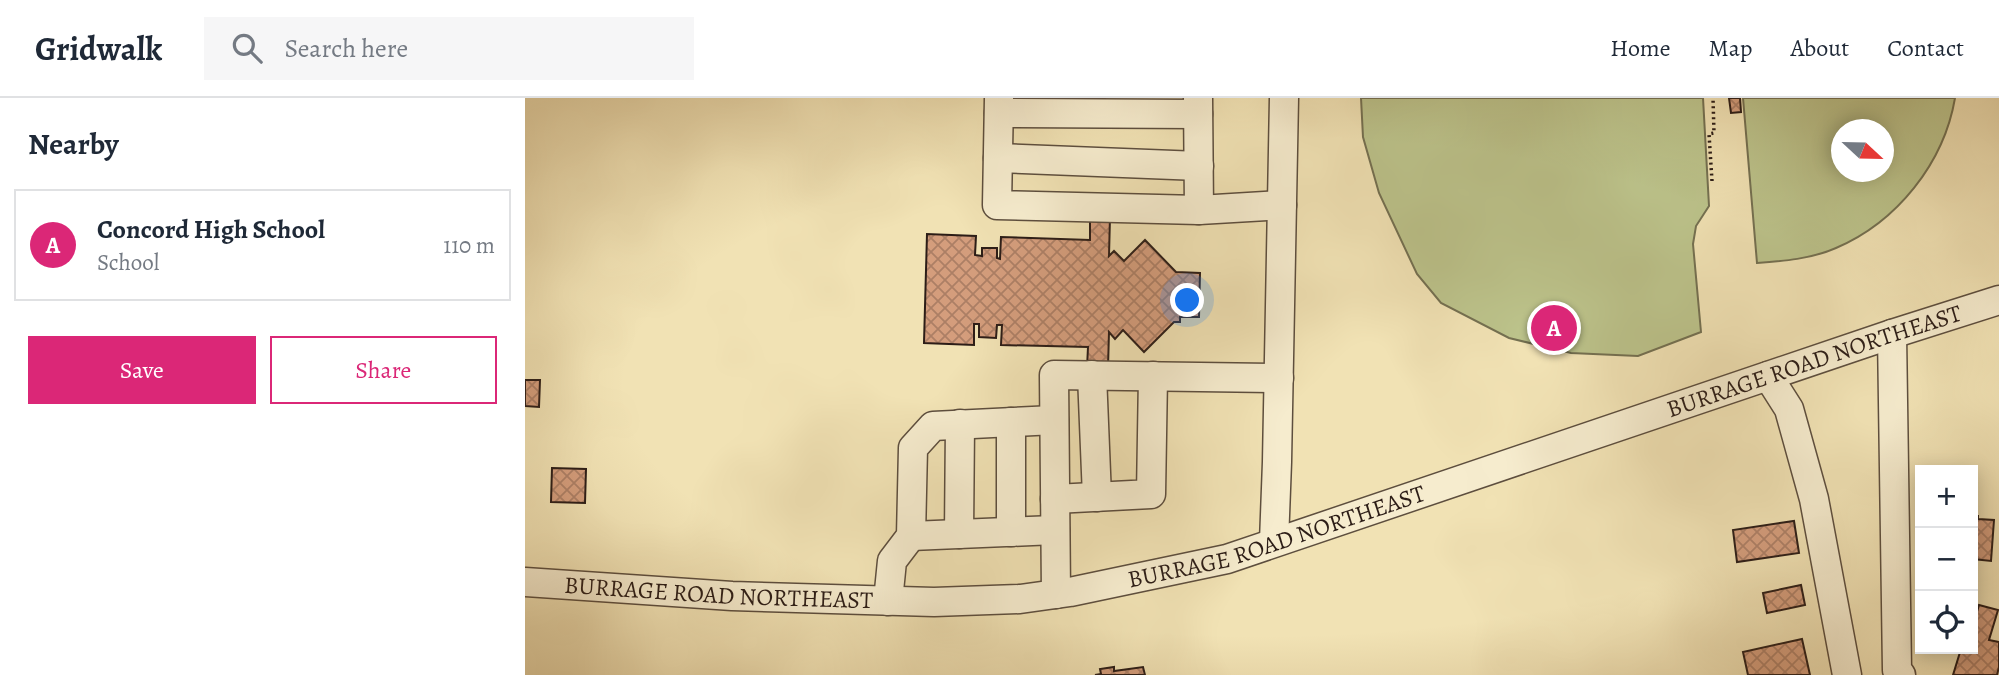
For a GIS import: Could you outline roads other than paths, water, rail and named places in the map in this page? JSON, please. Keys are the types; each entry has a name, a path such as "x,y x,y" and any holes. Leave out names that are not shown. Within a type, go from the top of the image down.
{"street":[{"path":"1273,542 1284,98"},
{"path":"1199,210 1198,106 999,105 997,205 1199,210 1282,205"},
{"path":"998,158 1199,166"},
{"name":"BURRAGE ROAD NORTHEAST","path":"525,582 732,596 888,601 1020,599 1056,594 1227,559 1999,300"},
{"path":"1892,334 1897,670 1901,675"},
{"path":"1056,594 1054,375 1279,378"},
{"path":"1092,375 1097,497"},
{"path":"1055,499 1151,494 1153,376"},
{"path":"1768,376 1789,409 1814,499 1847,675"},
{"path":"888,601 892,561 911,536 913,448 933,426 1054,420"},
{"path":"1011,422 1011,532"},
{"path":"959,534 960,424"},
{"path":"911,536 1055,530"}],"place":[{"name":"Concord High School","path":"1554,328"}]}
